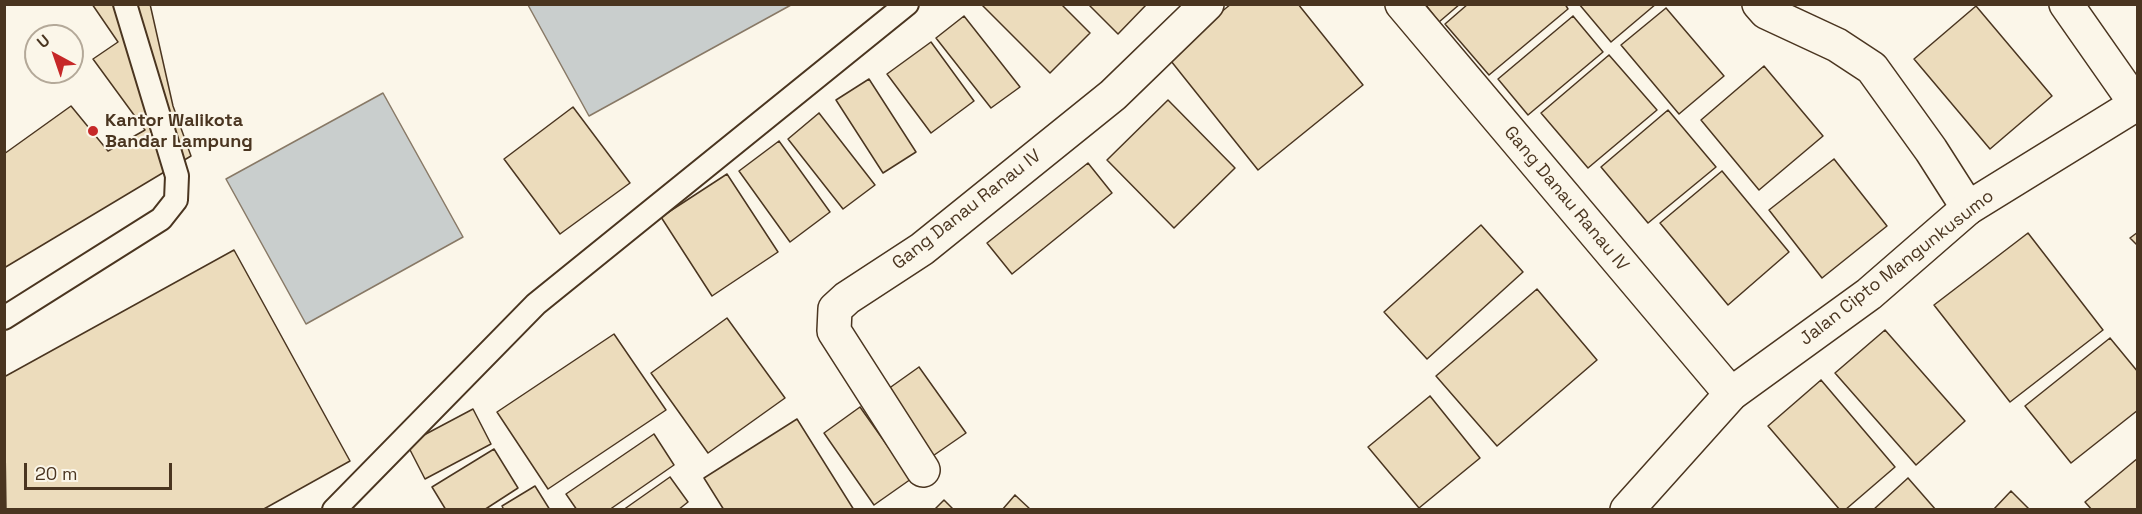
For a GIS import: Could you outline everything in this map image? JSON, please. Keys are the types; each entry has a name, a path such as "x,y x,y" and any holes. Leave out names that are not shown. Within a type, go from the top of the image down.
{"street":[{"name":"Gang Danau Ranau IV","path":"923,470 834,331 835,309 847,298 922,249 1104,102 1207,4"},
{"name":"Gang Danau Ranau IV","path":"1402,4 1731,393"},
{"path":"1759,4 1766,12 1837,45 1872,68 1931,150 1968,208"},
{"path":"2066,4 2137,104"},
{"name":"Jalan Cipto Mangunkusumo","path":"1627,510 1731,393 1869,294 1968,208 2137,104"}],"lane":[{"path":"4,318 161,219 176,200 177,176 124,4"},
{"path":"334,510 536,304 907,4"}],"shaded area":[{"path":"528,5 791,5 589,116"},
{"path":"383,93 463,237 306,324 226,179"}],"building":[{"path":"4,4 92,4 118,42 93,59 145,130 108,151 71,106 4,154"},
{"name":"Kantor Walikota Bandar Lampung","path":"4,4 150,4 173,106 191,156 4,268"},
{"path":"981,4 1061,4 1090,33 1050,73"},
{"path":"1088,4 1147,4 1118,34"},
{"path":"1231,4 1298,4 1363,85 1258,170 1167,56"},
{"path":"1425,4 1460,4 1439,22"},
{"path":"1468,4 1565,4 1568,9 1489,75 1445,24"},
{"path":"1579,4 1656,4 1611,42"},
{"path":"1976,6 2052,96 1990,149 1914,59"},
{"path":"1666,8 1724,76 1679,114 1621,45"},
{"path":"964,16 1020,87 991,108 936,38"},
{"path":"1573,16 1603,52 1528,115 1498,79"},
{"path":"931,42 974,101 931,133 887,74"},
{"path":"1609,55 1657,110 1588,168 1541,113"},
{"path":"1764,66 1823,136 1759,190 1701,120"},
{"path":"869,79 916,152 883,173 836,100"},
{"path":"1168,100 1235,168 1174,228 1107,160"},
{"path":"573,107 630,183 560,234 504,159"},
{"path":"1668,110 1716,167 1648,223 1601,167"},
{"path":"819,113 875,185 843,209 788,139"},
{"path":"779,141 830,212 790,242 739,171"},
{"path":"1834,159 1887,226 1822,278 1769,210"},
{"path":"1088,163 1112,193 1012,274 987,243"},
{"path":"1722,171 1789,252 1728,305 1660,223"},
{"path":"727,174 778,252 712,296 661,217"},
{"path":"1481,225 1523,272 1427,359 1384,312"},
{"path":"2138,232 2138,246 2130,238"},
{"path":"2028,233 2103,330 2010,402 1934,305"},
{"path":"234,250 350,461 262,510 6,510 4,377"},
{"path":"1537,289 1597,360 1497,446 1436,376"},
{"path":"727,318 785,398 708,453 651,373"},
{"path":"1885,330 1965,421 1916,465 1835,373"},
{"path":"614,334 666,410 548,489 497,412"},
{"path":"2110,338 2138,372 2138,410 2071,463 2025,406"},
{"path":"919,367 966,433 927,460 881,394"},
{"path":"1821,380 1895,467 1845,510 1840,510 1768,426"},
{"path":"1430,396 1480,458 1419,508 1368,447"},
{"path":"860,407 911,479 874,505 824,433"},
{"path":"473,409 491,444 425,479 407,444"},
{"path":"797,419 854,510 724,510 704,478"},
{"path":"654,434 674,465 609,510 577,510 566,494"},
{"path":"494,449 518,488 484,510 446,510 432,487"},
{"path":"2138,458 2138,510 2092,510 2085,502"},
{"path":"670,477 688,502 678,510 623,510"},
{"path":"1908,478 1936,510 1873,510"},
{"path":"535,486 550,510 504,510 502,506"},
{"path":"2011,491 2030,510 1993,510"},
{"path":"1015,495 1031,510 1002,510"},
{"path":"944,500 954,510 934,510"}],"place":[{"name":"Kantor Walikota Bandar Lampung","path":"93,131"}]}
